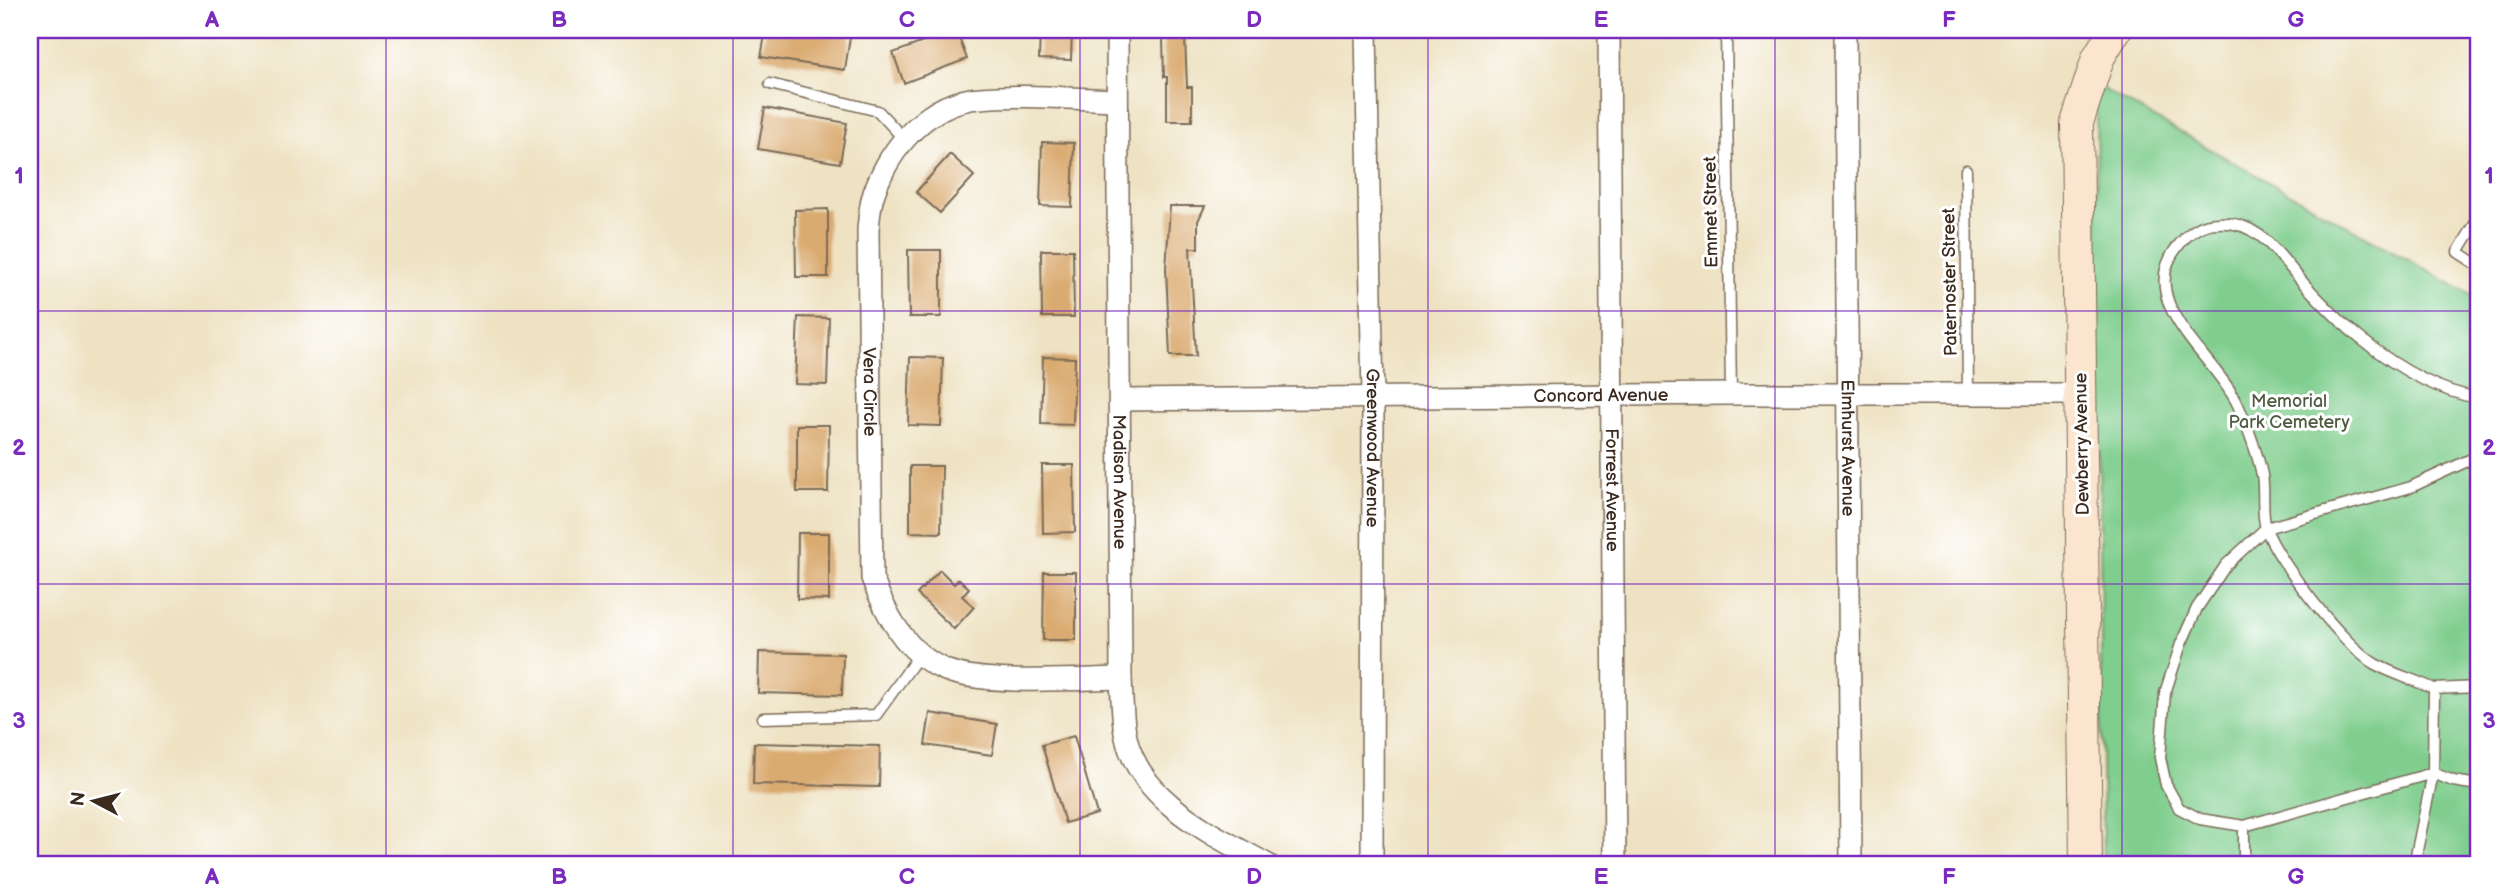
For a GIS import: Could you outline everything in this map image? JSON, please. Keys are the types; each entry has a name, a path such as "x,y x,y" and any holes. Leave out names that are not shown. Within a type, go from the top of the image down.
{"street":[{"name":"Madison Avenue","path":"1117,30 1115,100 1121,678 1125,733 1137,766 1155,790 1185,817 1268,865"},
{"name":"Greenwood Avenue","path":"1366,30 1373,399 1372,865"},
{"name":"Forrest Avenue","path":"1609,30 1615,865"},
{"name":"Elmhurst Avenue","path":"1845,30 1851,865"},
{"name":"Dewberry Avenue","path":"2086,865 2077,123 2098,58 2115,30"},
{"name":"Vera Circle","path":"1115,100 979,98 951,104 925,119 904,139 883,169 872,195 868,230 872,578 887,615 920,654 943,669 979,678 1121,678"},
{"name":"Concord Avenue","path":"1120,400 1731,394 2082,394"}],"lane":[{"name":"Emmet Street","path":"1727,30 1731,394"},
{"path":"770,84 878,111 904,139"},
{"name":"Paternoster Street","path":"1966,170 1968,394"},
{"path":"2478,219 2458,252 2478,265"},
{"path":"2478,398 2460,395 2425,382 2361,339 2306,286 2272,243 2233,222 2213,223 2192,230 2177,246 2166,265 2164,292 2175,317 2236,401 2247,427 2262,476 2266,528 2293,574 2343,636 2373,663 2434,689 2478,687"},
{"path":"2478,456 2411,487 2266,528 2225,565 2197,608 2181,643 2165,693 2160,758 2166,786 2179,808 2200,819 2245,827 2433,773 2453,781 2478,785"},
{"path":"763,718 876,715 920,654"},
{"path":"2414,865 2433,773 2434,689"},
{"path":"2244,865 2245,827"}],"green space":[{"name":"Memorial Park Cemetery","path":"2101,88 2478,299 2478,865 2103,865 2096,101"}],"building":[{"path":"766,30 851,30 845,70 761,57"},
{"path":"956,30 967,59 904,83 893,53"},
{"path":"1040,30 1072,30 1071,60 1039,59"},
{"path":"1185,37 1187,87 1192,87 1192,121 1167,121 1167,77 1164,77 1163,38"},
{"path":"765,108 847,123 840,163 758,149"},
{"path":"1042,142 1074,143 1072,207 1040,206"},
{"path":"950,154 974,176 940,213 916,192"},
{"path":"1170,206 1205,206 1198,221 1198,248 1190,248 1196,356 1170,356 1166,269"},
{"path":"828,209 828,277 796,277 795,210"},
{"path":"908,250 941,250 941,317 909,317"},
{"path":"1041,250 1073,250 1074,317 1042,317"},
{"path":"798,317 829,318 827,385 795,384"},
{"path":"910,357 943,358 941,426 908,425"},
{"path":"1043,357 1075,358 1073,425 1041,424"},
{"path":"797,425 829,425 828,492 797,492"},
{"path":"1042,465 1074,465 1075,532 1043,533"},
{"path":"910,466 942,466 941,533 910,532"},
{"path":"798,533 829,533 829,600 797,599"},
{"path":"940,570 954,584 959,579 969,588 962,596 974,607 954,629 917,594"},
{"path":"1044,572 1076,572 1076,640 1043,640"},
{"path":"759,652 843,654 842,695 758,693"},
{"path":"930,713 997,724 992,755 925,745"},
{"path":"1074,736 1097,814 1065,823 1042,745"},
{"path":"754,743 880,746 879,787 753,784"}]}
